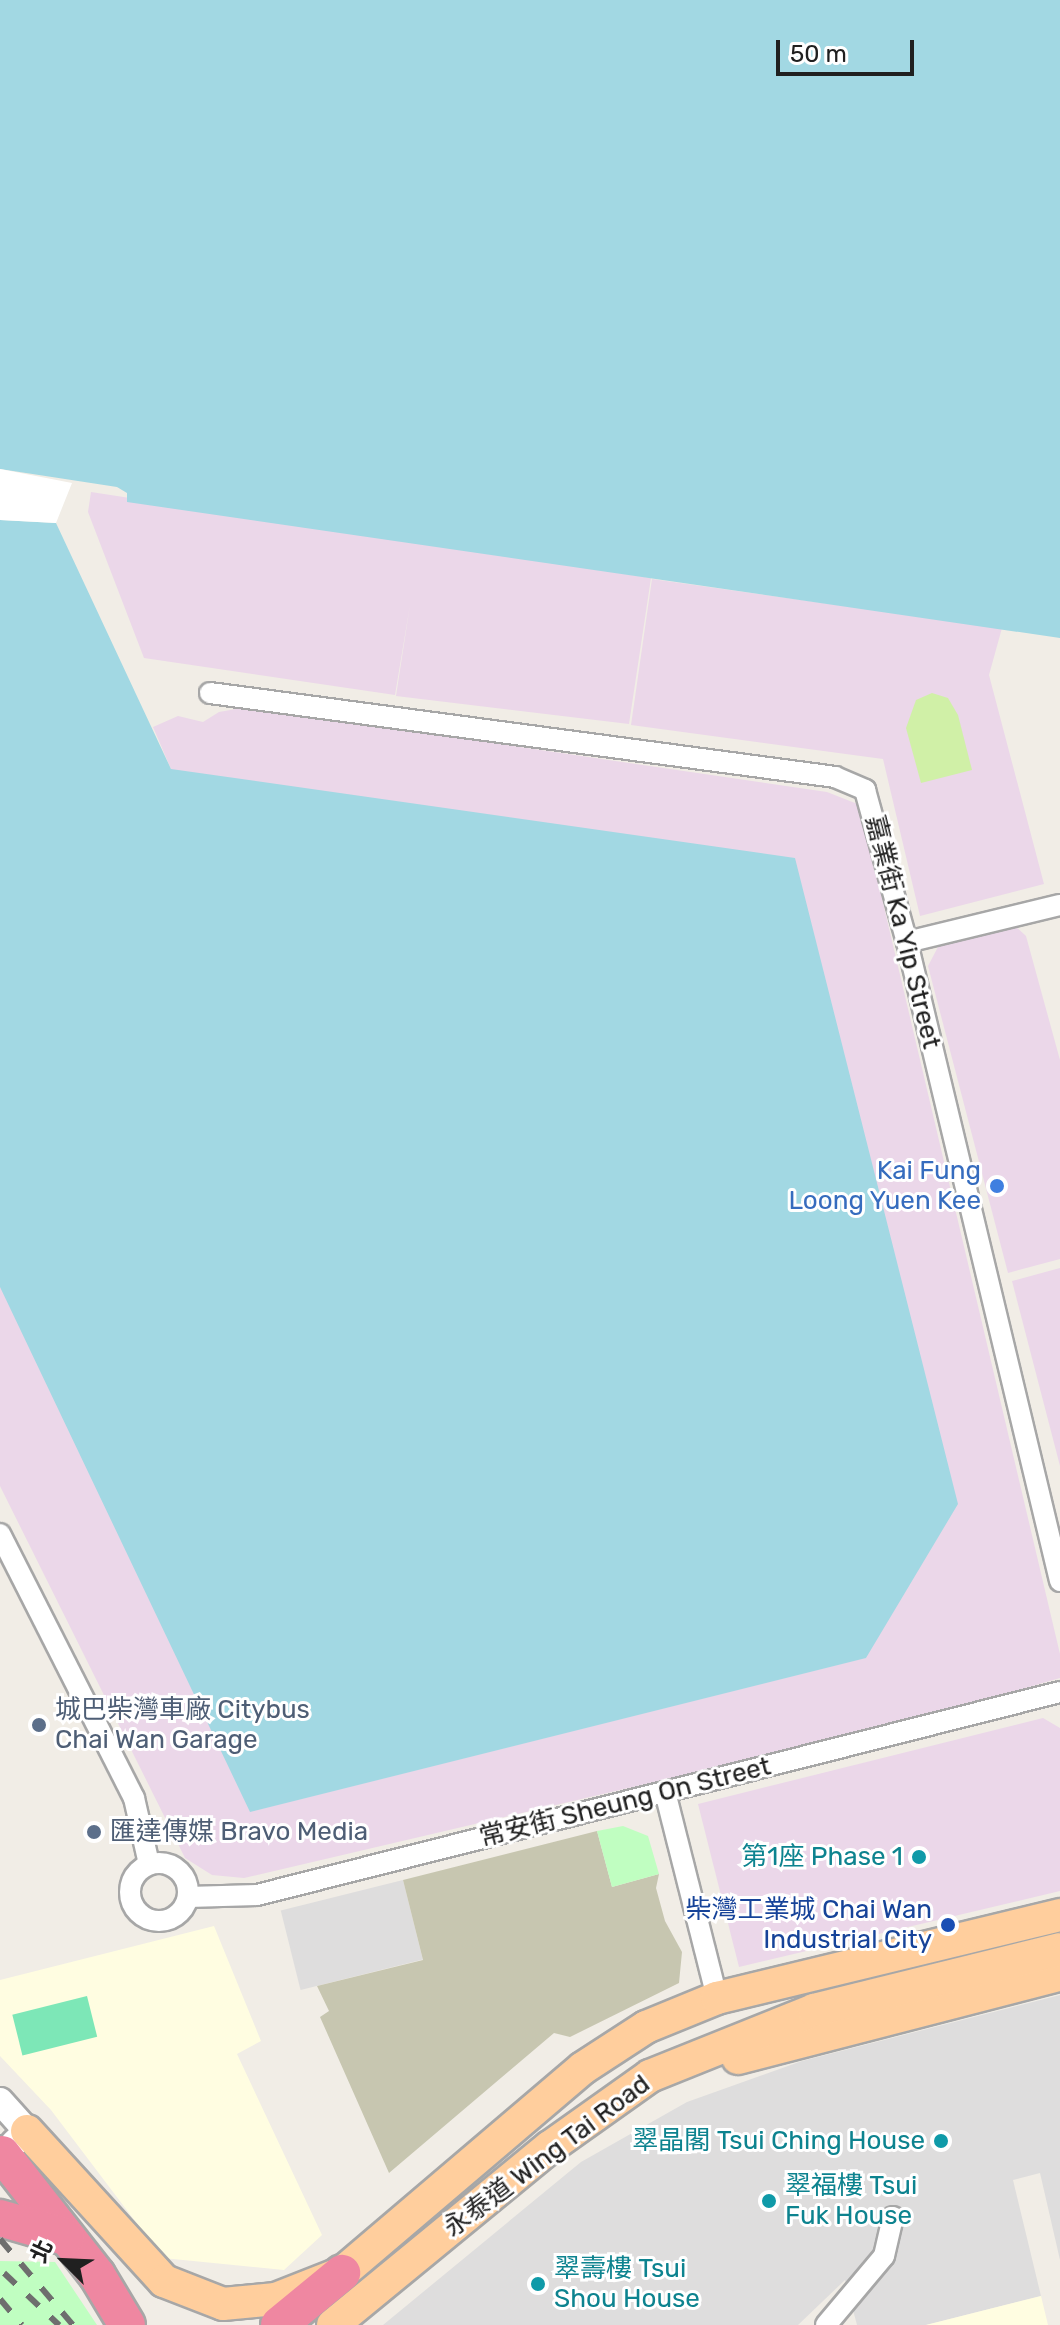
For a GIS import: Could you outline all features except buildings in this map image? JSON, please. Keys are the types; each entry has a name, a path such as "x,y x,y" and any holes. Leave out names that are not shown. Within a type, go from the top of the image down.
{"highway":[{"path":"7,2148 66,2237 120,2307 127,2325"},
{"path":"0,2218 66,2237"},
{"path":"279,2325 342,2273"}],"main road":[{"name":"永泰道 Wing Tai Road","path":"342,2273 603,2053 646,2027 717,1998 1060,1915"},
{"name":"永泰道 Wing Tai Road","path":"333,2325 550,2147 650,2076 729,2041 877,1992 1060,1949"},
{"path":"650,2076 1060,1975"},
{"path":"7,2148 145,2265 185,2293 223,2304 252,2304 342,2273"}],"street":[{"name":"嘉業街 Ka Yip Street","path":"210,693 848,780 869,798 907,942 1060,1581"},
{"path":"907,942 1060,905"},
{"path":"0,1534 134,1798 149,1864"},
{"name":"常安街 Sheung On Street","path":"188,1897 257,1895 1060,1692"},
{"path":"665,1792 717,1998"},
{"path":"149,1864 178,1869 188,1897 171,1919 143,1917 132,1903 131,1884 149,1864"},
{"path":"0,2101 7,2148"},
{"path":"826,2325 884,2256 893,2217"}],"shaded area":[{"path":"91,492 651,578 629,724 396,696 410,605 395,695 144,658 88,512"},
{"path":"652,579 1002,628 989,675 1044,884 920,916 883,759 631,725"},
{"path":"247,707 827,792 860,805 1060,1654 1060,1678 893,1726 244,1878 212,1875 185,1858 0,1486 0,1239 171,769 153,727 178,716 203,722 219,712"},
{"path":"1014,925 1026,936 1060,1060 1060,1259 1008,1273 928,966 939,945"},
{"path":"1060,1268 1060,1466 1012,1281"},
{"name":"柴灣工業城 Chai Wan Industrial City","path":"1043,1718 1060,1728 1060,1891 739,1967 698,1804"},
{"path":"597,1831 612,1887 659,1874 656,1888 665,1921 682,1952 679,1983 570,2037 554,2033 389,2173 320,2017 329,2011 317,1986 423,1960 403,1880"},
{"path":"403,1880 423,1960 301,1990 281,1910"},
{"path":"214,1926 261,2041 237,2054 322,2235 284,2270 163,2258 51,2110 0,2056 0,1980"},
{"path":"1060,1995 1060,2260 1040,2173 1013,2180 1041,2296 926,2325 857,2325 845,2280 798,2325 383,2325 581,2162 687,2102 802,2061"},
{"path":"1041,2296 1048,2325 926,2325"}],"green space":[{"path":"932,693 948,698 958,715 972,770 921,783 906,728 916,700"},
{"path":"623,1826 648,1836 659,1874 612,1887 597,1831"},
{"path":"87,1996 97,2037 22,2055 12,2015"},
{"path":"0,2261 55,2262 97,2325 0,2325"}],"water":[{"path":"0,0 1060,0 1060,638 127,502 127,493 117,487 0,469"},
{"path":"0,520 56,523 171,769 795,858 958,1504 866,1658 250,1812 0,1287"}],"pier":[{"path":"0,469 72,483 56,523 0,520"}],"railway":[{"path":"0,2239 73,2325"},
{"path":"4,2273 59,2325"},
{"path":"0,2299 22,2325"}],"place":[{"name":"Kai Fung Loong Yuen Kee","path":"997,1186"},
{"name":"城巴柴灣車廠 Citybus Chai Wan Garage","path":"39,1725"},
{"name":"匯達傳媒 Bravo Media","path":"94,1832"},
{"name":"第1座 Phase 1","path":"919,1857"},
{"name":"柴灣工業城 Chai Wan Industrial City","path":"948,1925"},
{"name":"翠晶閣 Tsui Ching House","path":"941,2141"},
{"name":"翠福樓 Tsui Fuk House","path":"769,2201"},
{"name":"翠壽樓 Tsui Shou House","path":"538,2284"}]}
